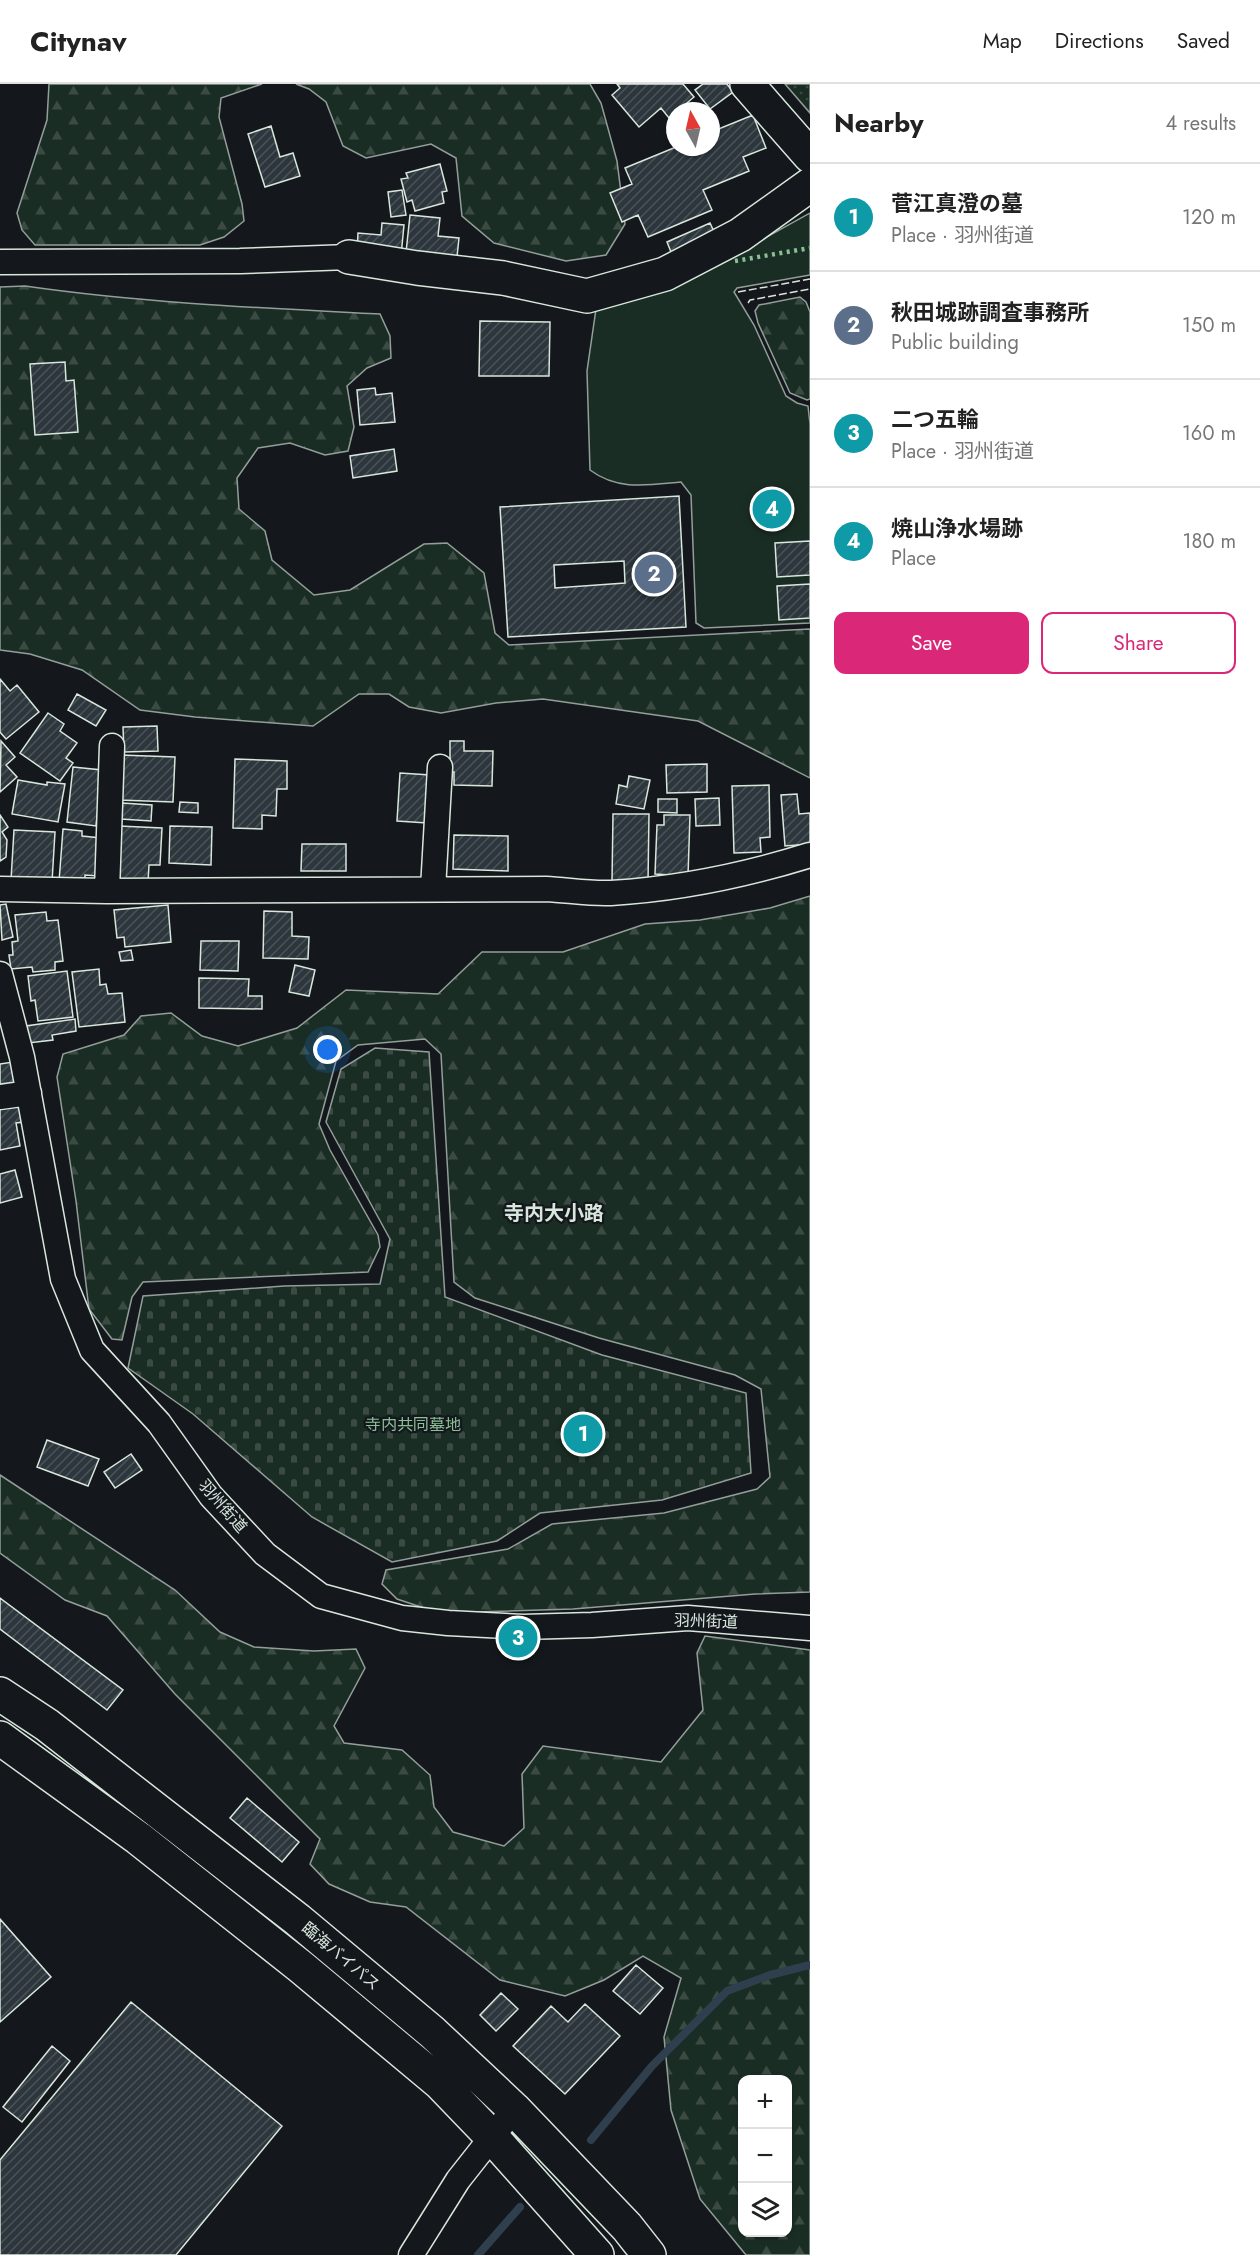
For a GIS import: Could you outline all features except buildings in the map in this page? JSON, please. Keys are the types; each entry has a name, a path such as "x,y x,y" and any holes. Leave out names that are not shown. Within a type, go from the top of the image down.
{"main road":[{"path":"747,84 810,156"},
{"path":"349,257 503,278 587,296 665,274 740,235 810,185"},
{"name":"臨海バイパス","path":"0,1694 47,1725 298,1920 432,2032 514,2109 627,2227 650,2255"},
{"name":"臨海バイパス","path":"0,1738 138,1838 301,1967 440,2084 492,2137 597,2255"}],"street":[{"path":"0,261 240,261 349,257"},
{"path":"107,891 112,746"},
{"path":"433,890 440,767"},
{"path":"0,889 107,891 546,889 609,893 696,883 810,855"},
{"name":"羽州街道","path":"0,974 22,1057 63,1279 92,1350 159,1424 211,1496 265,1554 321,1596 402,1618 448,1623 535,1626 592,1625 688,1618 795,1626"},
{"path":"0,1097 28,1094"},
{"path":"411,2255 458,2180 514,2109"}],"green space":[{"path":"49,84 262,84 221,98 219,117 242,204 244,221 224,237 200,245 35,245 22,230 17,213 47,120"},
{"path":"296,84 590,84 601,103 617,161 625,224 606,255 566,261 494,243 462,216 456,158 431,144 366,158 343,146 326,102 309,89"},
{"path":"785,84 810,84 810,113"},
{"path":"810,213 810,275 737,288 734,292 754,325 786,396 797,403 808,406 810,424 810,623 704,628 696,623 691,495 681,482 622,484 601,477 590,470 587,371 596,309 729,258"},
{"path":"25,286 158,301 380,314 390,336 391,358 367,368 347,386 354,427 348,451 325,455 290,443 258,448 237,478 239,509 265,531 272,560 314,595 350,590 424,544 447,543 484,573 495,633 509,645 810,629 810,778 698,721 543,699 496,703 441,713 409,707 389,694 359,694 313,726 195,717 140,710 82,670 30,654 0,650 0,287"},
{"path":"800,297 806,302 810,312 810,399 807,400 790,393 758,323 755,311 759,305"},
{"path":"810,896 810,1592 755,1594 573,1609 439,1613 397,1599 382,1584 386,1570 508,1549 552,1524 664,1513 757,1489 770,1477 761,1389 735,1375 599,1338 475,1298 454,1282 441,1054 425,1039 358,1045 336,1061 319,1124 330,1150 378,1235 380,1247 368,1272 143,1282 132,1297 122,1340 112,1339 89,1309 76,1201 57,1077 63,1054 124,1035 141,1016 171,1013 202,1036 238,1046 297,1028 346,990 438,994 482,952 563,952 645,924 700,920 770,908"},
{"name":"寺内共同墓地","path":"375,1048 429,1052 445,1297 602,1355 746,1393 751,1473 662,1500 540,1513 497,1541 392,1562 312,1517 193,1414 128,1368 143,1296 284,1286 380,1284 390,1239 326,1122 341,1069"},
{"path":"0,1475 175,1590 220,1632 254,1647 314,1651 356,1649 365,1668 334,1726 344,1743 402,1750 430,1775 434,1807 453,1832 504,1846 524,1828 522,1774 543,1746 661,1762 703,1710 697,1653 705,1636 810,1650 810,2255 746,2255 700,2199 671,2110 664,2037 681,1978 643,1956 604,1980 565,1996 500,1980 406,1907 370,1902 329,1884 310,1864 320,1839 175,1694 107,1616 65,1600 0,1553"}],"waterway":[{"path":"591,2140 652,2066 727,1991 770,1975 810,1965"},
{"path":"478,2255 520,2207"}],"hedge":[{"path":"735,261 810,248"}],"fence":[{"path":"738,292 810,279"},
{"path":"748,303 750,300 810,289"}],"place":[{"name":"焼山浄水場跡","path":"772,509"},
{"name":"秋田城跡調査事務所","path":"654,574"},
{"name":"菅江真澄の墓","path":"583,1434"},
{"name":"二つ五輪","path":"518,1638"}],"district":[{"name":"寺内大小路","path":"554,1213"}]}
